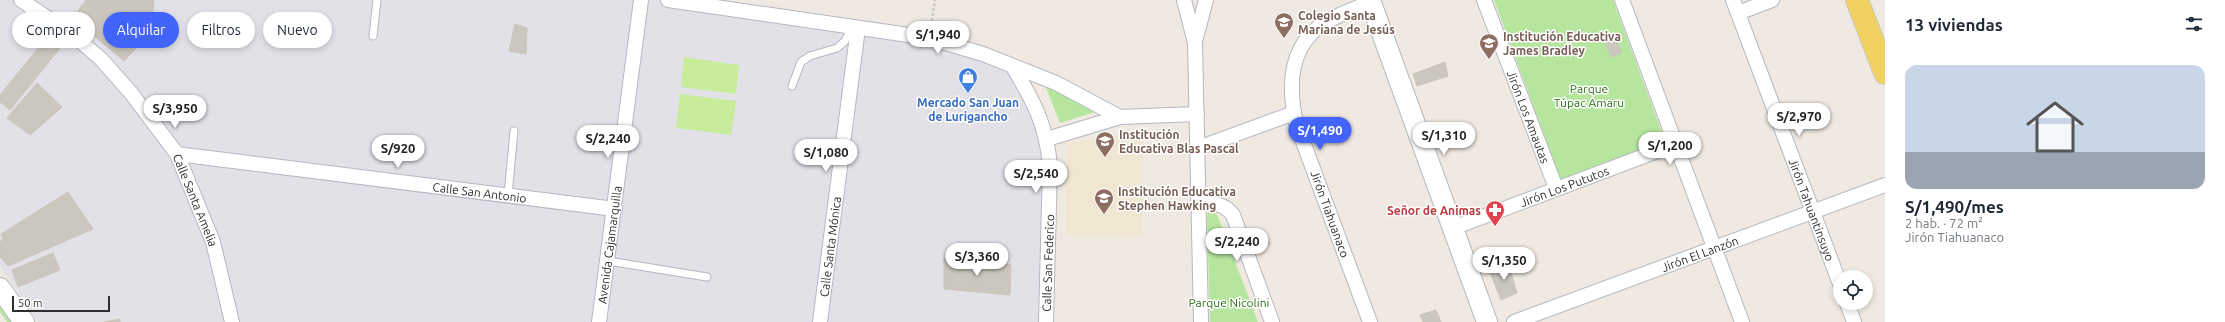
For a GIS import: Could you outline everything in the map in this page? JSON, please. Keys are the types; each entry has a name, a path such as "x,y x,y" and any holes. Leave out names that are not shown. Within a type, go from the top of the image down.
{"main road":[{"path":"1857,0 1885,74"},
{"path":"1871,0 1885,36"}],"street":[{"name":"Calle Santa Amelia","path":"21,0 74,36 101,59 131,93 177,154 213,242 232,322"},
{"name":"Avenida Cajamarquilla","path":"599,322 615,209 641,0"},
{"path":"668,0 929,38 983,54 1056,83 1120,117"},
{"path":"1184,0 1195,43 1202,322"},
{"path":"1195,43 1206,0"},
{"name":"Jirón Los Amautas","path":"1484,0 1556,188"},
{"path":"1622,0 1742,322"},
{"path":"1735,6 1772,0"},
{"path":"1371,1 1487,322"},
{"name":"Jirón Tiahuanaco","path":"1370,322 1294,113 1290,91 1292,74 1304,44 1313,32 1326,22 1371,1"},
{"name":"Jirón Tahuantinsuyo","path":"1735,6 1835,270"},
{"name":"Calle Santa Mónica","path":"820,322 855,27"},
{"name":"Calle San Federico","path":"1013,67 1038,113 1047,139 1050,165 1046,322"},
{"path":"1198,148 1294,113"},
{"path":"1047,139 1120,117 1197,114"},
{"name":"Jirón Los Pututos","path":"1453,228 1676,144"},
{"name":"Calle San Antonio","path":"177,154 615,209"},
{"name":"Jirón El Lanzón","path":"1514,322 1885,184"},
{"path":"1199,203 1218,204 1225,207 1233,215 1272,322"},
{"path":"0,288 24,322"},
{"path":"1850,310 1854,322"}],"lane":[{"path":"373,36 378,0"},
{"path":"792,86 801,62 810,56 837,48 845,41 855,27"},
{"path":"508,195 514,131"},
{"path":"608,261 707,277"}],"path":[{"path":"929,38 935,0"}],"shaded area":[{"path":"0,0 679,0 925,34 1008,69 1053,146 1051,322 38,322 0,266"},
{"path":"1143,131 1142,236 1066,235 1067,148 1072,142"}],"green space":[{"name":"Parque Túpac Amaru","path":"1494,0 1613,0 1665,141 1561,180"},
{"path":"684,57 739,65 736,94 681,87"},
{"path":"1046,87 1098,111 1060,123"},
{"path":"680,94 736,101 731,135 676,128"},
{"name":"Parque Nicolini","path":"1212,210 1218,217 1258,322 1210,322 1207,217 1208,212"},
{"path":"0,302 14,322 7,322 0,312"}],"building":[{"path":"86,0 154,0 153,12 103,12 103,43 95,37 95,12 77,12"},
{"path":"515,24 527,28 526,54 509,51"},
{"path":"1615,36 1621,53 1611,57 1605,40"},
{"path":"38,48 60,48 10,110 0,102 0,95"},
{"path":"109,48 136,48 124,61"},
{"path":"1445,62 1448,76 1417,86 1413,74"},
{"path":"37,83 62,107 30,135 7,118"},
{"path":"68,192 93,229 8,266 0,257 0,242 3,239 1,234"},
{"path":"1253,233 1255,238 1260,236 1261,239 1267,237 1270,244 1256,250 1250,234"},
{"path":"53,253 60,270 18,287 12,270"},
{"path":"944,258 1011,265 1010,295 944,289"},
{"path":"1508,262 1517,293 1501,300 1489,270"},
{"path":"1436,310 1441,322 1423,322 1420,315"},
{"path":"120,319 120,322 104,322"}],"place":[{"name":"Colegio Santa Mariana de Jesús","path":"1284,39"},
{"name":"Institución Educativa James Bradley","path":"1489,60"},
{"name":"Mercado San Juan de Lurigancho","path":"968,94"},
{"name":"Institución Educativa Blas Pascal","path":"1105,158"},
{"name":"Institución Educativa Stephen Hawking","path":"1104,215"},
{"name":"Señor de Animas","path":"1495,227"}]}
